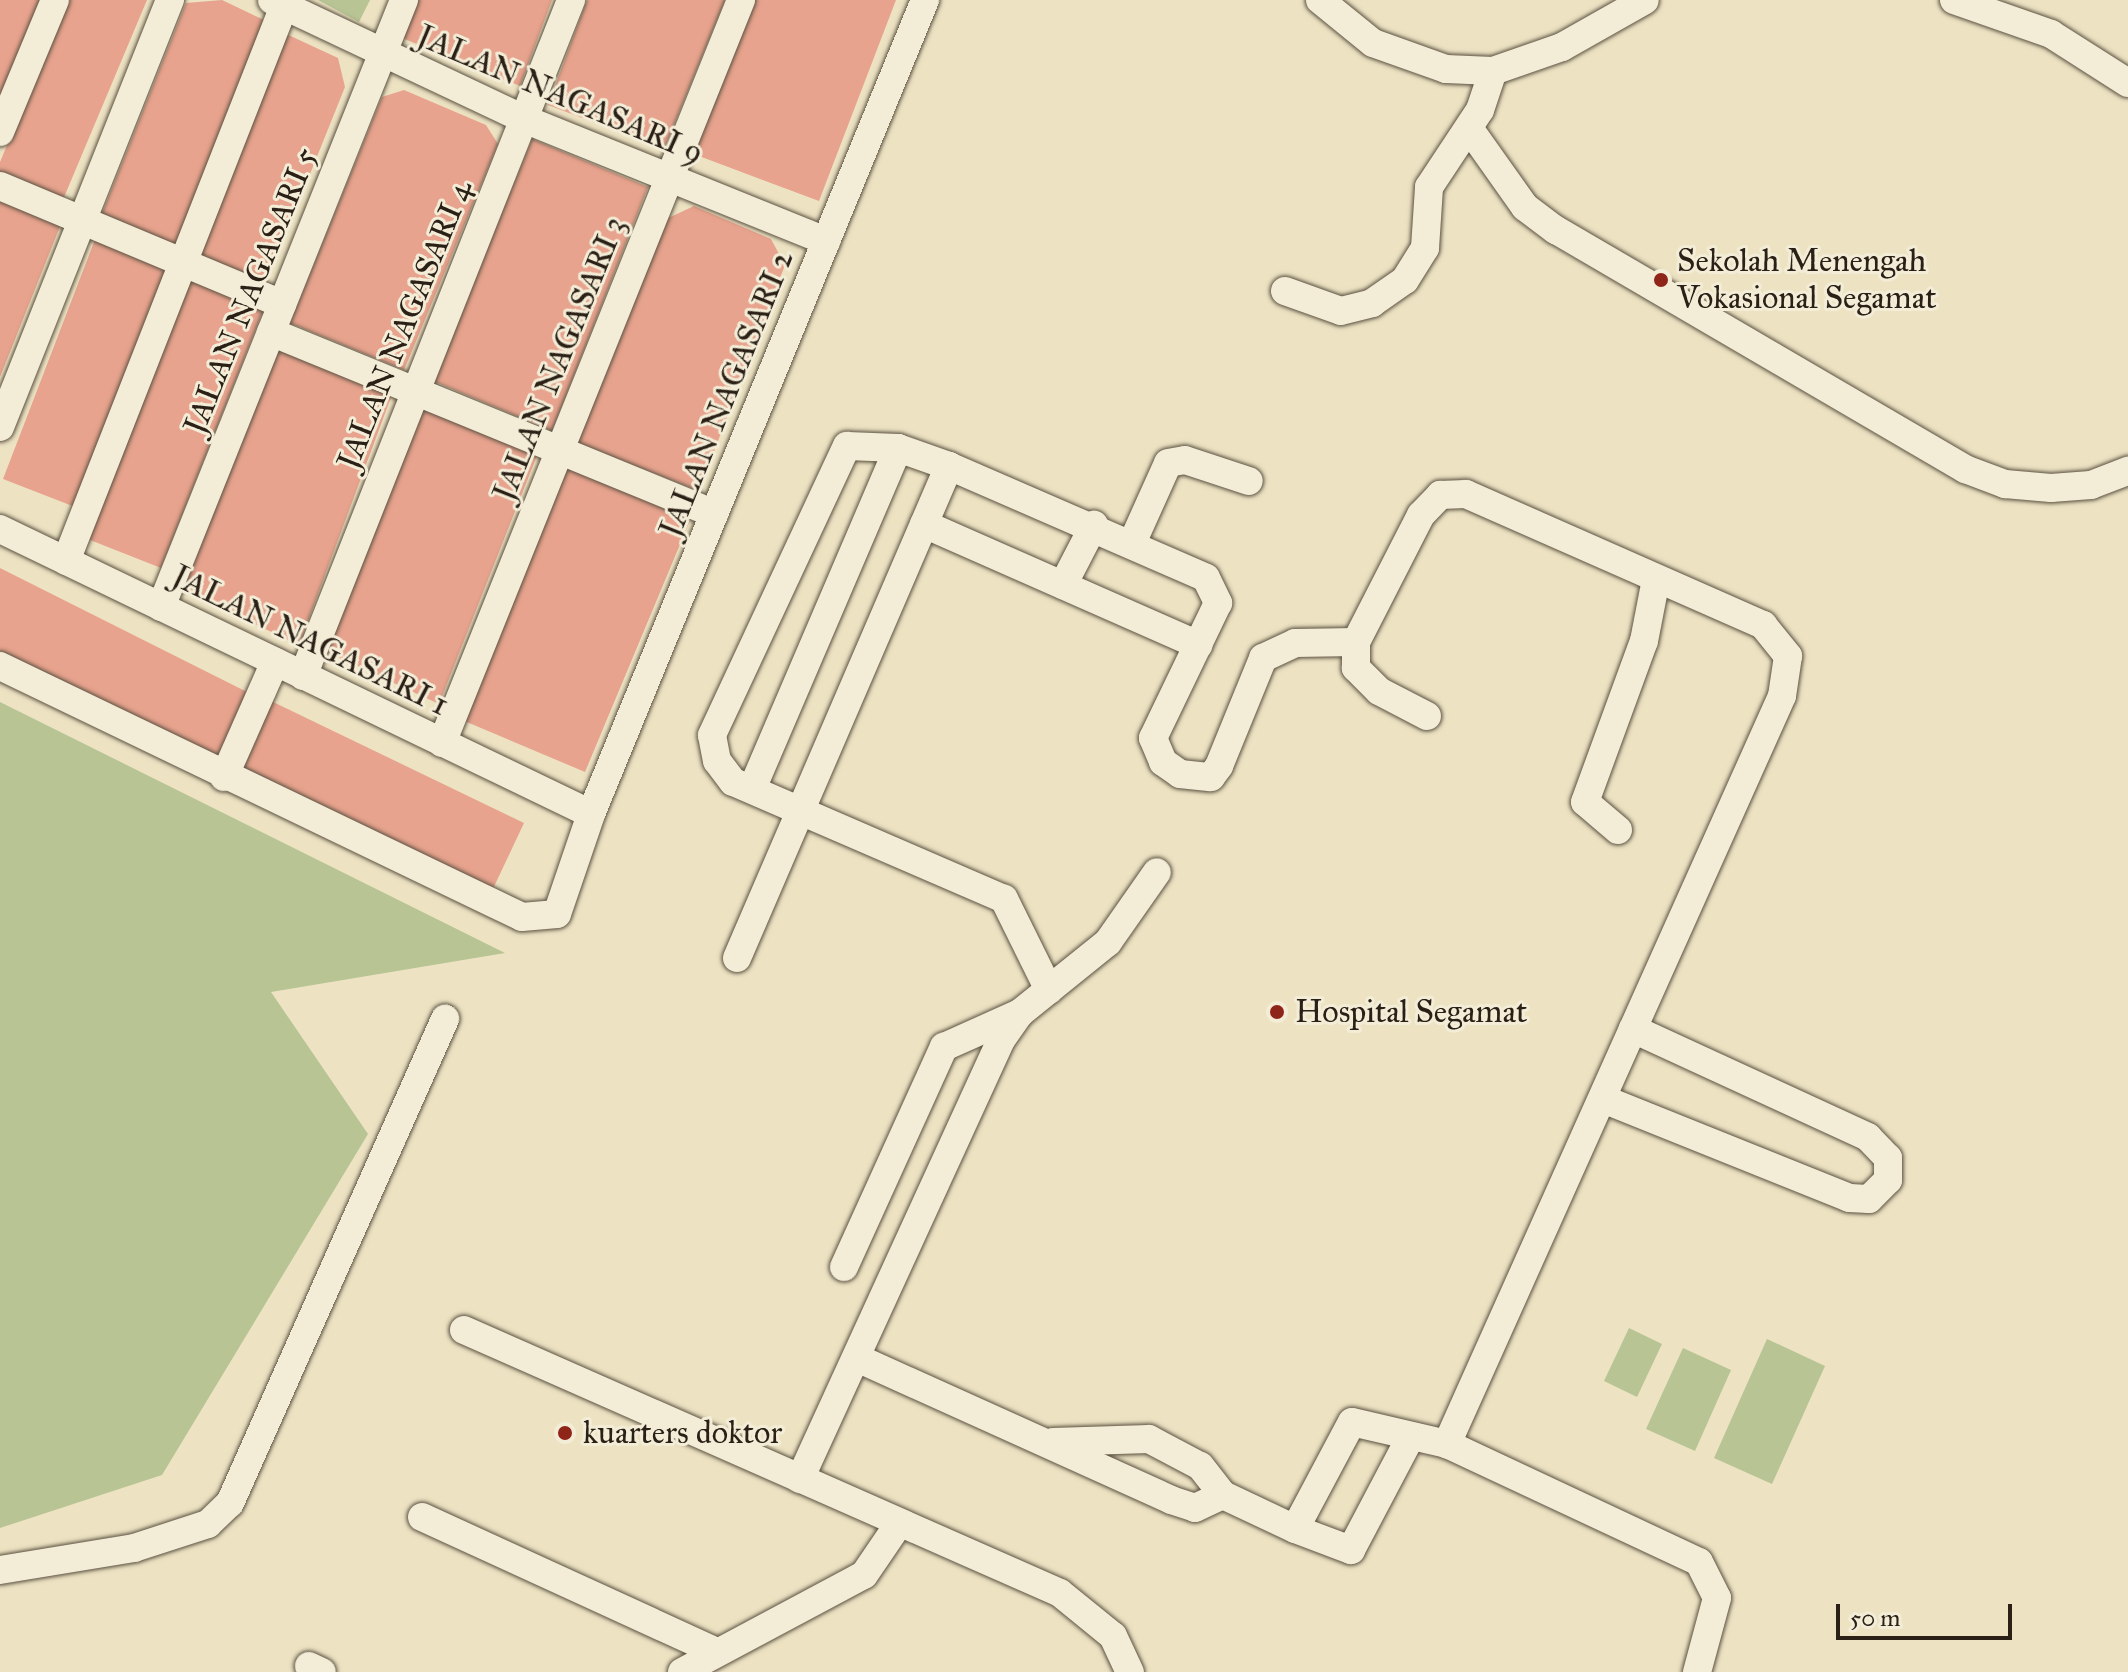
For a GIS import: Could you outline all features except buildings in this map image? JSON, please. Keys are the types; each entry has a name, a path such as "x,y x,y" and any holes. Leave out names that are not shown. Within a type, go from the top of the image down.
{"street":[{"path":"0,132 55,0"},
{"path":"0,427 170,0"},
{"name":"JALAN NAGASARI 5","path":"161,607 404,0"},
{"name":"JALAN NAGASARI 4","path":"303,676 571,0"},
{"name":"JALAN NAGASARI 3","path":"442,743 741,0"},
{"name":"JALAN NAGASARI 2","path":"224,777 534,920 563,905 591,814 925,0"},
{"path":"1320,0 1337,20 1396,53 1446,69 1493,71 1562,47 1645,0"},
{"path":"1954,0 2051,34 2128,83"},
{"path":"66,561 278,3"},
{"name":"JALAN NAGASARI 9","path":"278,3 381,57 669,179 826,241"},
{"path":"1285,291 1341,311 1391,292 1425,248 1429,187 1469,128 1493,71"},
{"path":"1469,128 1525,207 1556,230 1965,469 2005,484 2051,488 2091,485 2125,466"},
{"path":"0,186 282,304"},
{"path":"271,332 561,448 714,514"},
{"path":"1049,990 1004,899 733,782 717,761 712,735 837,459 847,446 898,448 949,466 1133,541 1206,578 1218,603 1153,738 1163,762 1180,774 1211,777 1263,658 1295,643 1356,642"},
{"path":"752,789 898,448"},
{"path":"1133,541 1168,463 1185,460 1249,481"},
{"path":"737,958 949,466"},
{"path":"1427,716 1379,691 1356,668 1356,642 1421,515 1440,495 1466,494 1763,625 1779,637 1788,674 1603,1099 1447,1444"},
{"path":"924,524 1198,645"},
{"path":"1063,585 1094,525"},
{"name":"JALAN NAGASARI 1","path":"0,529 591,814"},
{"path":"1618,830 1585,802 1644,641 1656,579"},
{"path":"0,666 224,777 275,662"},
{"path":"844,1267 944,1047 1020,1013 1049,990 1128,921 1157,872"},
{"path":"800,1479 987,1067 1020,1013"},
{"path":"0,1570 134,1548 208,1524 230,1503 445,1019"},
{"path":"1603,1099 1849,1198 1869,1199 1888,1180 1888,1158 1868,1137 1633,1029"},
{"path":"464,1330 1084,1607 1113,1636 1130,1672"},
{"path":"857,1358 1053,1442 1195,1508 1223,1495"},
{"path":"1295,1529 1352,1422 1409,1440 1447,1444 1699,1562 1717,1598 1697,1672"},
{"path":"1053,1442 1149,1439 1200,1466 1223,1495 1295,1529 1351,1550 1409,1440"},
{"path":"422,1517 717,1652"},
{"path":"682,1672 864,1575 898,1525"}],"green space":[{"path":"318,0 370,0 359,22"},
{"path":"0,702 505,953 271,992 368,1134 162,1475 0,1528"},
{"path":"1629,1328 1662,1344 1637,1397 1604,1381"},
{"path":"1767,1339 1825,1366 1772,1484 1714,1458"},
{"path":"1683,1348 1731,1370 1695,1451 1646,1429"}],"place":[{"name":"Sekolah Menengah Vokasional Segamat","path":"1661,280"},
{"name":"Hospital Segamat","path":"1277,1012"},
{"name":"kuarters doktor","path":"565,1433"}]}
